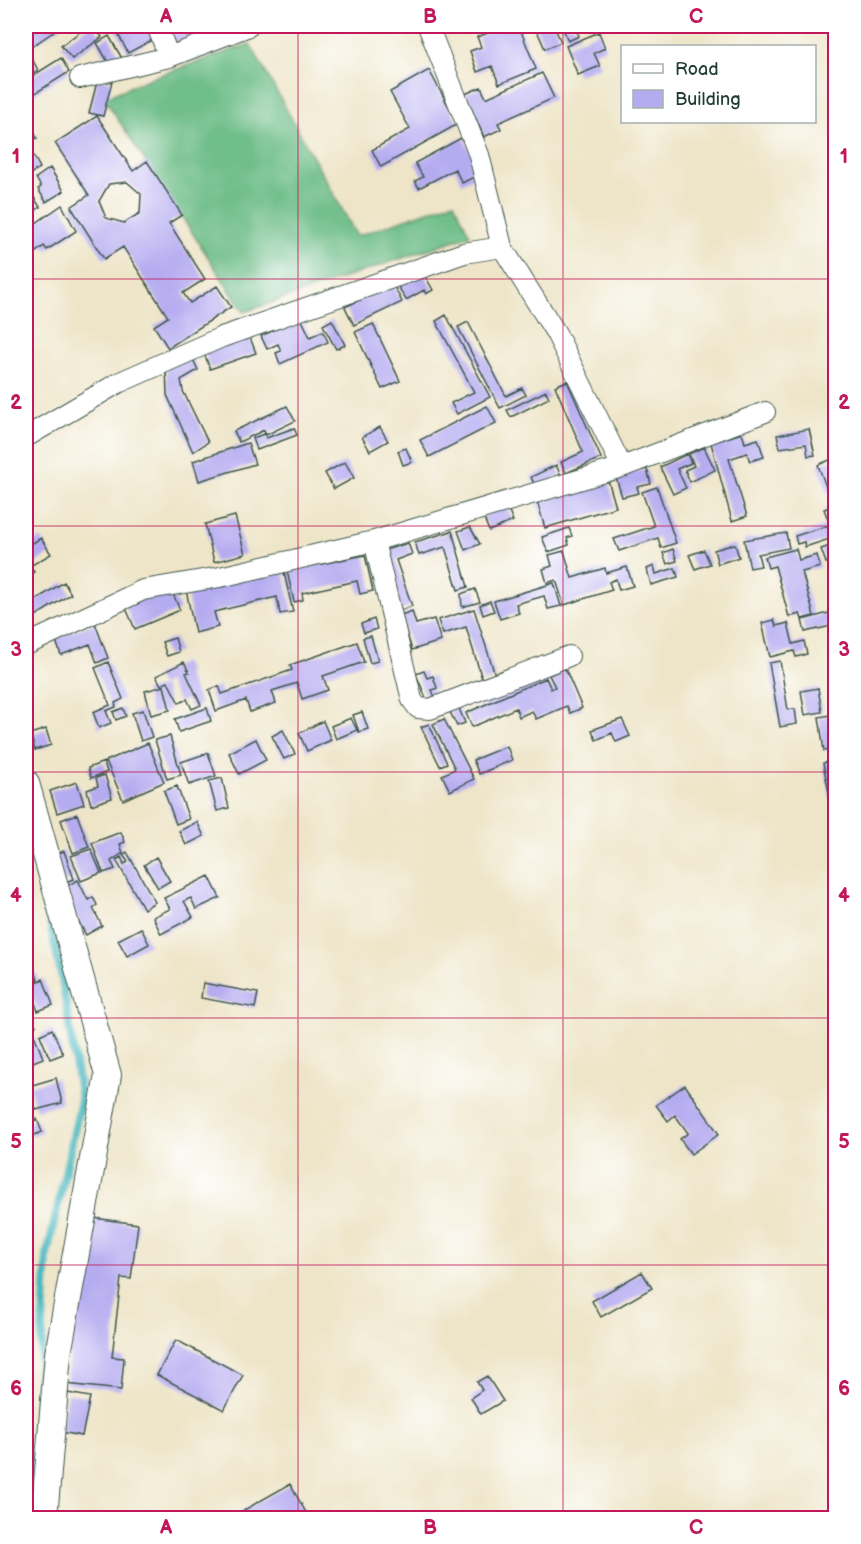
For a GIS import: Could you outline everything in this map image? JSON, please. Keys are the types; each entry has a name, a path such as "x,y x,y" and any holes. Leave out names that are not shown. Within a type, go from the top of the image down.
{"street":[{"path":"157,26 170,57"},
{"path":"80,78 170,57 249,26"},
{"path":"428,26 479,155 502,247 556,333 622,467"},
{"path":"26,437 118,382 222,337 464,253 502,247"},
{"path":"26,645 143,590 220,577 374,542 622,467 765,412"},
{"path":"374,542 412,700 418,708 430,709 569,657"},
{"path":"26,783 108,1075 58,1354 44,1518"}],"green space":[{"path":"250,44 357,236 454,202 470,235 244,312 104,98 148,79"}],"building":[{"path":"26,26 62,26 31,47 26,40"},
{"path":"88,26 94,26 102,37 72,59 61,46"},
{"path":"114,26 145,26 154,39 128,53"},
{"path":"174,26 194,26 200,36 175,51 164,31"},
{"path":"507,26 519,26 536,69 499,84 492,66 477,72 470,51 481,47 477,37"},
{"path":"535,26 554,26 561,42 545,49"},
{"path":"562,26 575,26 579,36 568,41"},
{"path":"599,32 605,48 594,53 600,66 578,75 566,46"},
{"path":"109,36 123,60 111,67 97,43"},
{"path":"26,48 38,70 26,77"},
{"path":"61,58 69,72 26,99 26,80"},
{"path":"429,70 458,124 381,167 372,150 410,129 390,92"},
{"path":"542,73 554,98 498,123 501,129 484,137 465,94 481,87 486,98"},
{"path":"98,78 112,82 103,116 89,113"},
{"path":"97,116 133,171 147,161 182,215 169,223 205,279 183,293 190,303 217,286 231,307 168,348 154,326 168,317 123,247 104,259 71,207 89,195 55,143","holes":["127,182 141,194 140,213 124,223 106,218 99,201 109,184"]},
{"path":"26,118 37,138 26,144"},
{"path":"463,137 482,173 462,183 455,169 419,188 415,181 423,177 415,163"},
{"path":"30,149 40,168 30,174 26,165 26,152"},
{"path":"50,168 64,191 46,202 38,189 41,187 36,178"},
{"path":"30,191 40,207 26,217 26,194"},
{"path":"62,205 76,231 47,250 44,246 36,252 26,236 26,230"},
{"path":"423,272 433,290 426,294 424,290 406,300 398,286"},
{"path":"393,284 402,302 354,325 345,307"},
{"path":"446,315 490,397 457,414 451,403 474,392 436,321"},
{"path":"301,318 310,337 323,331 328,342 280,364 276,353 281,351 278,344 267,349 261,336"},
{"path":"332,320 345,345 336,349 323,325"},
{"path":"468,322 506,396 522,388 526,395 500,408 458,327"},
{"path":"373,324 400,381 382,389 355,332"},
{"path":"249,335 256,353 210,369 204,353"},
{"path":"191,355 198,370 181,380 183,391 208,442 193,452 167,395 166,367"},
{"path":"567,381 601,458 566,473 561,462 583,452 555,386"},
{"path":"546,391 549,398 511,417 507,410"},
{"path":"287,406 295,421 266,435 264,430 239,442 234,431"},
{"path":"487,406 496,423 429,457 420,440"},
{"path":"380,427 388,441 370,451 362,437"},
{"path":"294,428 297,435 257,450 253,438 264,434 266,438"},
{"path":"809,429 815,455 808,456 806,444 780,448 777,435"},
{"path":"742,433 745,443 758,439 764,457 750,461 747,453 729,459 747,516 732,521 711,443"},
{"path":"248,443 255,464 199,481 193,461"},
{"path":"704,447 715,470 690,482 685,470 694,466 689,454"},
{"path":"406,448 412,462 403,465 398,451"},
{"path":"687,454 691,463 677,469 686,488 673,494 660,467"},
{"path":"832,459 836,469 836,537 805,547 804,542 797,544 795,536 830,525 824,509 833,506 818,465"},
{"path":"345,462 354,478 334,489 325,473"},
{"path":"556,465 561,476 536,488 531,477"},
{"path":"647,469 651,484 637,487 639,493 622,497 616,477"},
{"path":"608,480 616,507 545,528 537,501"},
{"path":"657,487 676,543 661,548 658,538 619,551 614,539 654,526 642,492"},
{"path":"507,506 513,521 489,531 483,516"},
{"path":"235,516 245,554 214,562 205,524"},
{"path":"470,527 480,544 465,550 458,531"},
{"path":"569,528 572,536 567,538 569,545 548,552 542,537"},
{"path":"452,531 468,587 458,590 445,547 419,555 415,542"},
{"path":"786,533 789,548 758,554 761,566 750,568 744,540"},
{"path":"41,538 51,554 30,566 34,572 26,577 26,547"},
{"path":"408,543 412,554 396,560 412,606 399,611 379,552"},
{"path":"735,544 739,557 718,564 714,550"},
{"path":"836,544 836,560 826,563 821,549"},
{"path":"673,549 677,561 667,564 663,553"},
{"path":"796,549 799,560 817,555 820,567 802,572 814,616 802,619 800,614 789,617 775,566 768,568 765,557"},
{"path":"704,550 710,564 695,569 689,555"},
{"path":"564,551 572,578 605,568 606,573 627,567 633,586 619,590 616,579 609,582 612,590 564,605 556,580 547,583 543,569 552,566 549,555"},
{"path":"365,555 373,591 360,594 357,581 302,593 303,600 294,602 287,571"},
{"path":"654,566 656,574 675,568 678,577 651,585 647,569"},
{"path":"283,568 293,612 280,614 277,597 214,612 218,627 195,633 186,590"},
{"path":"64,582 71,594 34,617 27,605"},
{"path":"554,583 561,606 548,609 544,596 516,604 519,613 500,619 494,601"},
{"path":"170,587 180,610 135,629 125,606"},
{"path":"475,589 480,602 462,607 461,594"},
{"path":"490,601 494,611 483,615 480,605"},
{"path":"474,609 496,678 483,682 466,627 443,634 438,620"},
{"path":"412,611 416,624 434,619 441,641 412,650 401,615"},
{"path":"836,611 836,625 805,632 802,620"},
{"path":"374,619 377,629 364,633 361,624"},
{"path":"774,620 776,626 788,623 793,644 804,641 807,654 796,657 794,651 770,657 762,623"},
{"path":"95,623 108,658 97,663 90,644 61,655 55,638"},
{"path":"371,636 378,661 370,663 363,638"},
{"path":"175,638 179,652 167,656 162,642"},
{"path":"357,642 364,662 323,676 328,690 302,699 297,683 272,691 276,703 250,712 246,700 216,711 209,690 219,686 222,694 292,670 290,665"},
{"path":"780,661 788,710 795,709 797,724 780,727 769,663"},
{"path":"108,662 123,699 115,703 116,707 106,711 111,723 99,728 93,712 110,705 95,668"},
{"path":"184,662 189,672 186,673 201,705 192,709 187,699 179,703 168,682 161,685 156,676"},
{"path":"565,668 582,708 570,713 567,706 536,719 532,711 519,717 516,708 472,727 466,713 546,678 551,689 555,687 549,675"},
{"path":"424,671 427,678 433,676 437,688 432,690 437,702 429,705 416,674"},
{"path":"164,686 170,710 151,715 145,691"},
{"path":"818,688 822,712 805,715 801,691"},
{"path":"458,706 465,723 457,726 449,710"},
{"path":"123,708 126,716 116,720 113,712"},
{"path":"207,708 211,721 179,732 175,719"},
{"path":"143,710 152,737 141,741 132,713"},
{"path":"362,712 368,729 359,732 353,715"},
{"path":"836,714 836,749 824,751 819,717"},
{"path":"351,718 357,730 336,739 331,726"},
{"path":"444,719 474,779 450,791 442,775 455,769 433,724"},
{"path":"622,719 630,736 616,742 612,733 596,740 592,730"},
{"path":"323,721 331,740 307,751 299,733"},
{"path":"429,724 447,763 440,766 421,727"},
{"path":"46,729 51,745 35,750 30,734"},
{"path":"283,730 295,754 284,759 272,736"},
{"path":"170,736 181,775 167,779 155,740"},
{"path":"256,739 266,760 239,774 229,753"},
{"path":"148,743 164,782 123,800 106,761"},
{"path":"507,746 512,760 479,774 473,760"},
{"path":"208,753 216,776 189,785 181,762"},
{"path":"836,760 836,812 833,813 823,763"},
{"path":"104,762 107,772 91,778 88,768"},
{"path":"105,775 112,798 91,805 87,790 98,786 96,778"},
{"path":"222,778 229,808 217,811 209,781"},
{"path":"77,782 84,804 57,813 50,791"},
{"path":"177,786 189,819 176,824 164,791"},
{"path":"77,814 89,847 73,853 61,820"},
{"path":"197,822 204,836 186,845 179,831"},
{"path":"121,832 125,842 120,844 123,853 111,861 115,869 103,873 92,843"},
{"path":"91,849 101,873 81,881 71,856"},
{"path":"64,851 74,879 62,883 52,856"},
{"path":"127,852 155,902 144,909 116,860 121,857 124,864 128,862 123,855"},
{"path":"156,857 170,881 158,888 144,865"},
{"path":"209,876 220,898 196,909 191,898 184,901 193,917 161,934 153,917 170,909 164,898"},
{"path":"78,880 88,900 93,897 97,905 93,908 102,926 86,935 61,889"},
{"path":"141,928 149,944 127,956 118,940"},
{"path":"33,968 38,979 26,984 26,971"},
{"path":"43,979 53,1005 38,1011 28,985"},
{"path":"203,983 258,993 255,1008 201,998"},
{"path":"30,1013 36,1026 26,1031 26,1015"},
{"path":"52,1029 63,1054 50,1059 40,1035"},
{"path":"35,1037 43,1058 26,1065 26,1040"},
{"path":"56,1078 62,1103 36,1110 29,1086"},
{"path":"685,1085 719,1134 691,1154 680,1139 688,1133 675,1115 668,1121 656,1105"},
{"path":"37,1119 42,1132 32,1136 26,1124"},
{"path":"86,1217 138,1224 131,1279 121,1278 112,1357 124,1358 121,1390 66,1384"},
{"path":"642,1272 652,1288 601,1317 592,1301"},
{"path":"176,1340 243,1375 224,1410 157,1375"},
{"path":"487,1376 503,1401 481,1414 471,1398 482,1390 477,1382"},
{"path":"68,1393 90,1397 82,1436 61,1432"},
{"path":"290,1484 309,1518 240,1518 237,1514"}],"waterway":[{"path":"26,1507 36,1441 47,1255 81,1100 62,979 43,890"}]}
